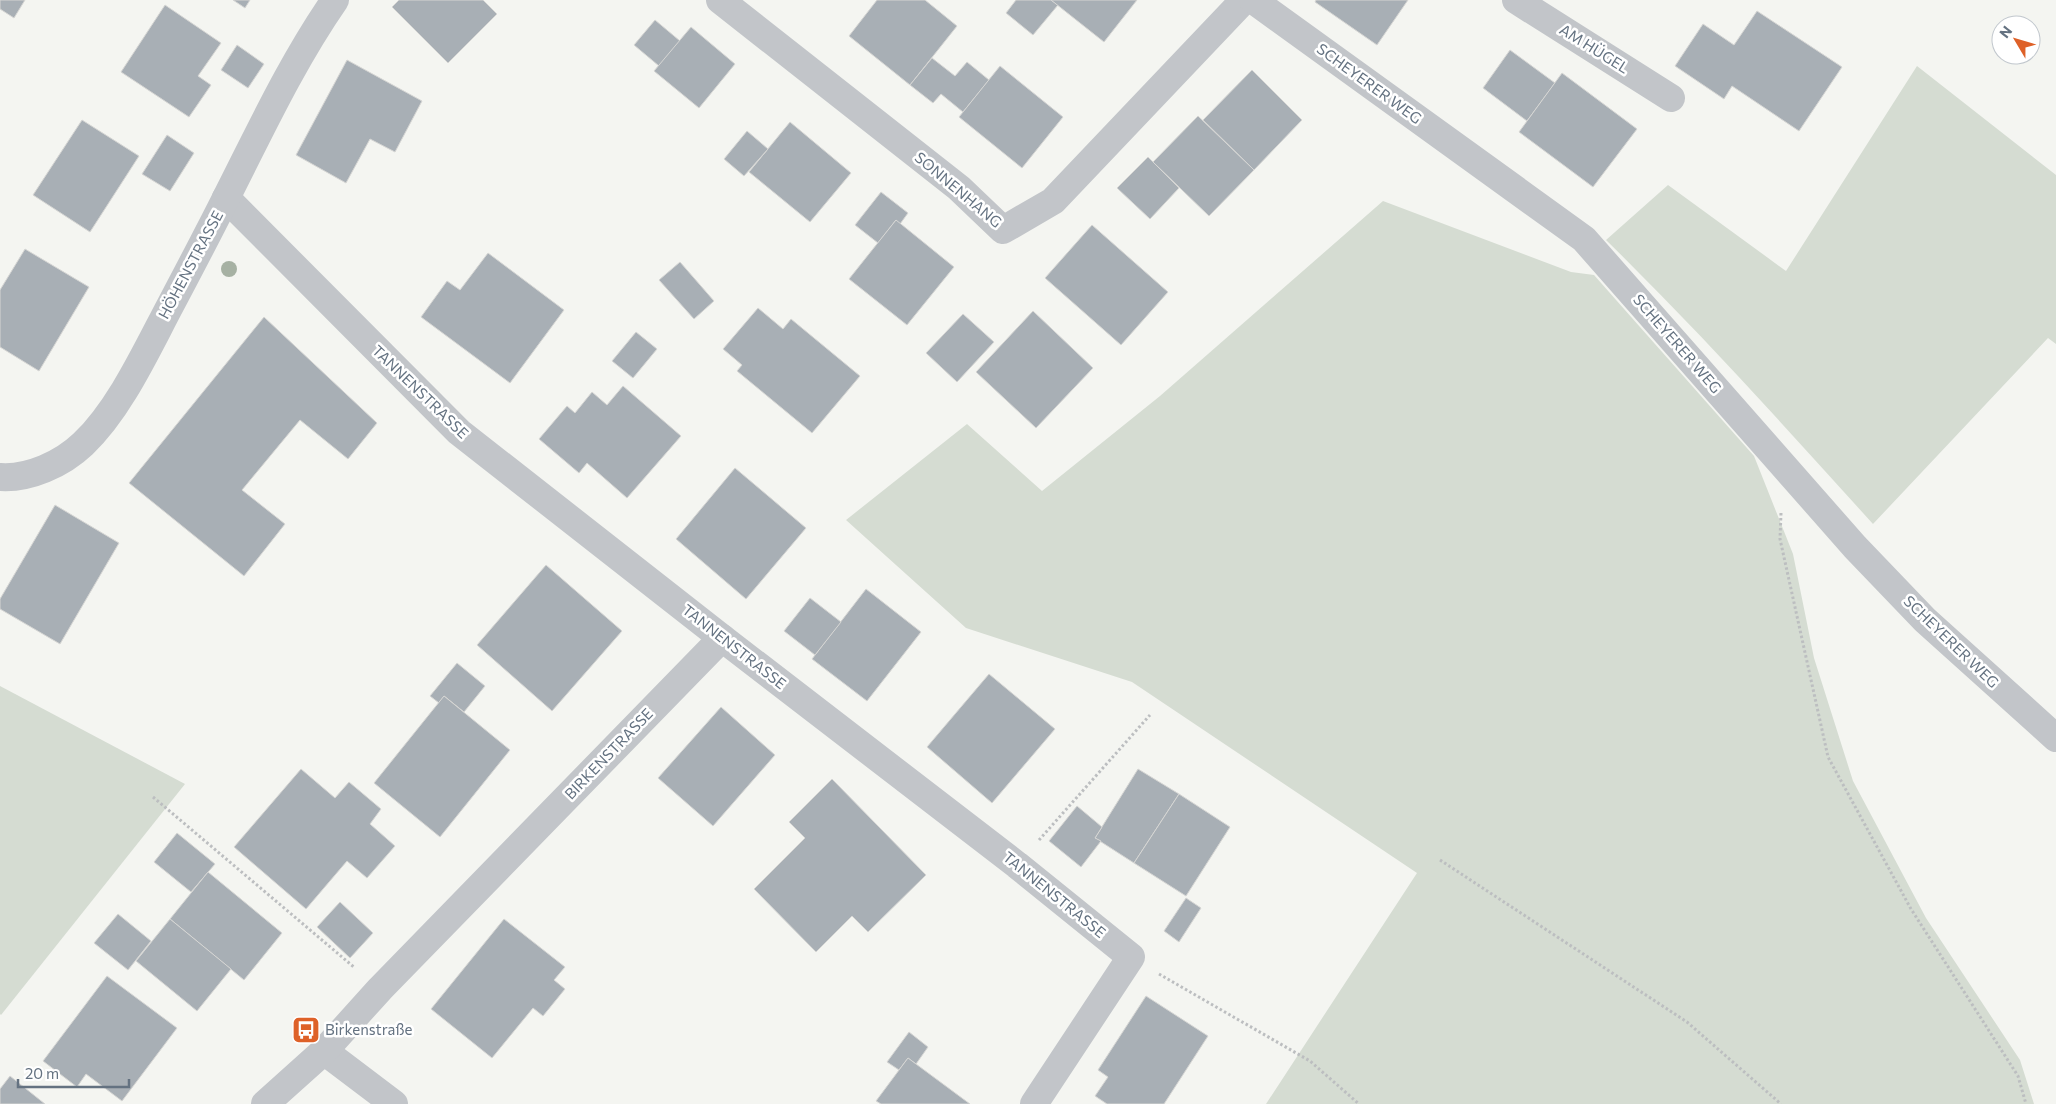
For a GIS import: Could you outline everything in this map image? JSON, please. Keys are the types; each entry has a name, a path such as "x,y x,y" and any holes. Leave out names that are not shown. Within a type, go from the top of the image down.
{"street":[{"name":"HÖHENSTRASSE","path":"0,477 32,472 60,463 82,445 102,423 145,353 226,198 282,85 334,0"},
{"name":"SONNENHANG","path":"720,0 958,188 1003,230 1054,201 1244,0"},
{"name":"SCHEYERER WEG","path":"1253,0 1584,239 1854,547 1925,620 2056,738"},
{"name":"AM HÜGEL","path":"1516,0 1671,98"},
{"name":"TANNENSTRASSE","path":"226,198 459,432 722,638 1017,865 1131,957"},
{"name":"BIRKENSTRASSE","path":"265,1104 324,1051 380,989 722,638"},
{"path":"1034,1104 1131,957"},
{"path":"324,1051 394,1104"}],"path":[{"path":"1782,463 1780,539 1828,757 1911,909 2018,1076 2026,1104"},
{"path":"1017,865 1150,715"},
{"path":"153,797 380,989"},
{"path":"1440,860 1687,1022 1781,1104"},
{"path":"1131,957 1310,1061 1359,1104"}],"shaded area":[{"path":"1917,66 2056,175 2056,344 2048,338 1873,524 1775,416 1641,274 1606,240 1668,185 1786,271"},
{"path":"1383,201 1571,272 1594,275 1754,456 1793,554 1814,658 1853,781 1926,918 2020,1060 2034,1104 1266,1104 1417,873 1132,682 966,628 846,520 967,424 1042,491 1160,396"},
{"path":"0,686 185,784 1,1015 0,1014"}],"building":[{"path":"0,0 25,0 14,18 0,9"},
{"path":"233,0 250,0 245,8"},
{"path":"399,0 483,0 497,14 448,63 392,7"},
{"path":"877,0 925,0 957,26 910,85 849,36"},
{"path":"1016,0 1051,0 1058,5 1033,35 1006,13"},
{"path":"1051,0 1137,0 1104,42"},
{"path":"1316,0 1408,0 1377,45 1315,2"},
{"path":"165,5 221,43 198,76 211,85 189,117 121,72"},
{"path":"1757,11 1842,67 1799,131 1732,86 1724,99 1675,66 1703,24 1734,45"},
{"path":"655,20 680,41 659,66 634,45"},
{"path":"691,27 735,64 699,108 654,71"},
{"path":"237,45 264,64 248,88 221,70"},
{"path":"1510,50 1555,83 1527,121 1483,88"},
{"path":"932,58 955,76 967,62 989,80 963,112 941,94 933,103 910,85"},
{"path":"347,60 422,101 395,152 370,139 346,183 296,155"},
{"path":"1000,66 1063,117 1022,168 959,117"},
{"path":"1252,70 1302,120 1254,170 1203,120"},
{"path":"1562,73 1637,129 1593,187 1519,132"},
{"path":"1198,116 1254,170 1209,216 1153,162"},
{"path":"82,120 139,156 90,232 33,195"},
{"path":"790,122 851,173 810,222 749,172"},
{"path":"747,131 768,149 744,176 724,159"},
{"path":"167,135 194,153 170,191 142,174"},
{"path":"1148,157 1179,188 1150,219 1117,188"},
{"path":"881,192 908,213 900,224 896,220 878,243 855,225"},
{"path":"896,220 954,267 907,325 849,279"},
{"path":"1092,225 1168,292 1121,345 1045,278"},
{"path":"25,249 89,287 39,371 0,347 0,290"},
{"path":"488,253 564,310 510,383 421,317 447,281 460,290"},
{"path":"680,262 714,301 694,319 659,280"},
{"path":"758,308 783,329 791,319 860,376 812,433 737,371 742,365 723,349"},
{"path":"1033,311 1093,368 1036,428 976,372"},
{"path":"963,314 994,342 957,382 926,353"},
{"path":"264,317 377,423 348,459 300,420 242,490 285,524 244,576 129,483"},
{"path":"636,332 657,349 633,378 612,361"},
{"path":"623,386 681,436 627,498 587,463 579,473 539,439 567,406 575,413 592,392 607,405"},
{"path":"735,468 806,528 746,599 676,539"},
{"path":"55,505 119,543 60,644 0,609 0,599"},
{"path":"546,565 622,631 552,711 477,645"},
{"path":"866,589 921,632 867,701 812,659"},
{"path":"810,598 841,622 815,655 784,631"},
{"path":"457,663 485,686 464,712 444,696 439,703 430,696"},
{"path":"989,674 1055,729 992,803 927,747"},
{"path":"444,696 510,750 440,837 374,783"},
{"path":"721,707 775,755 713,826 658,778"},
{"path":"301,769 335,798 349,782 381,809 370,824 395,846 367,878 347,861 306,909 234,847"},
{"path":"1138,769 1179,794 1134,863 1095,838"},
{"path":"832,779 926,875 868,932 852,916 816,952 754,889 805,838 789,822"},
{"path":"1179,794 1230,827 1186,896 1134,863"},
{"path":"1077,806 1102,827 1095,838 1101,841 1081,867 1049,841"},
{"path":"177,833 215,864 191,892 154,862"},
{"path":"208,872 282,933 244,980 170,919"},
{"path":"1186,898 1201,908 1179,942 1164,931"},
{"path":"340,902 373,933 350,958 317,927"},
{"path":"118,914 151,941 128,970 94,943"},
{"path":"170,919 231,969 197,1011 136,961"},
{"path":"504,919 565,967 554,980 565,989 543,1016 533,1008 492,1058 431,1009"},
{"path":"107,976 177,1028 122,1101 86,1074 77,1087 43,1061"},
{"path":"1146,996 1208,1036 1164,1104 1107,1104 1095,1096 1108,1077 1098,1070"},
{"path":"909,1032 928,1047 916,1064 908,1058 899,1070 887,1062"},
{"path":"908,1058 970,1104 881,1104 876,1101"},
{"path":"10,1076 45,1104 0,1104 0,1089"}],"place":[{"name":"Birkenstraße","path":"306,1030"}]}
